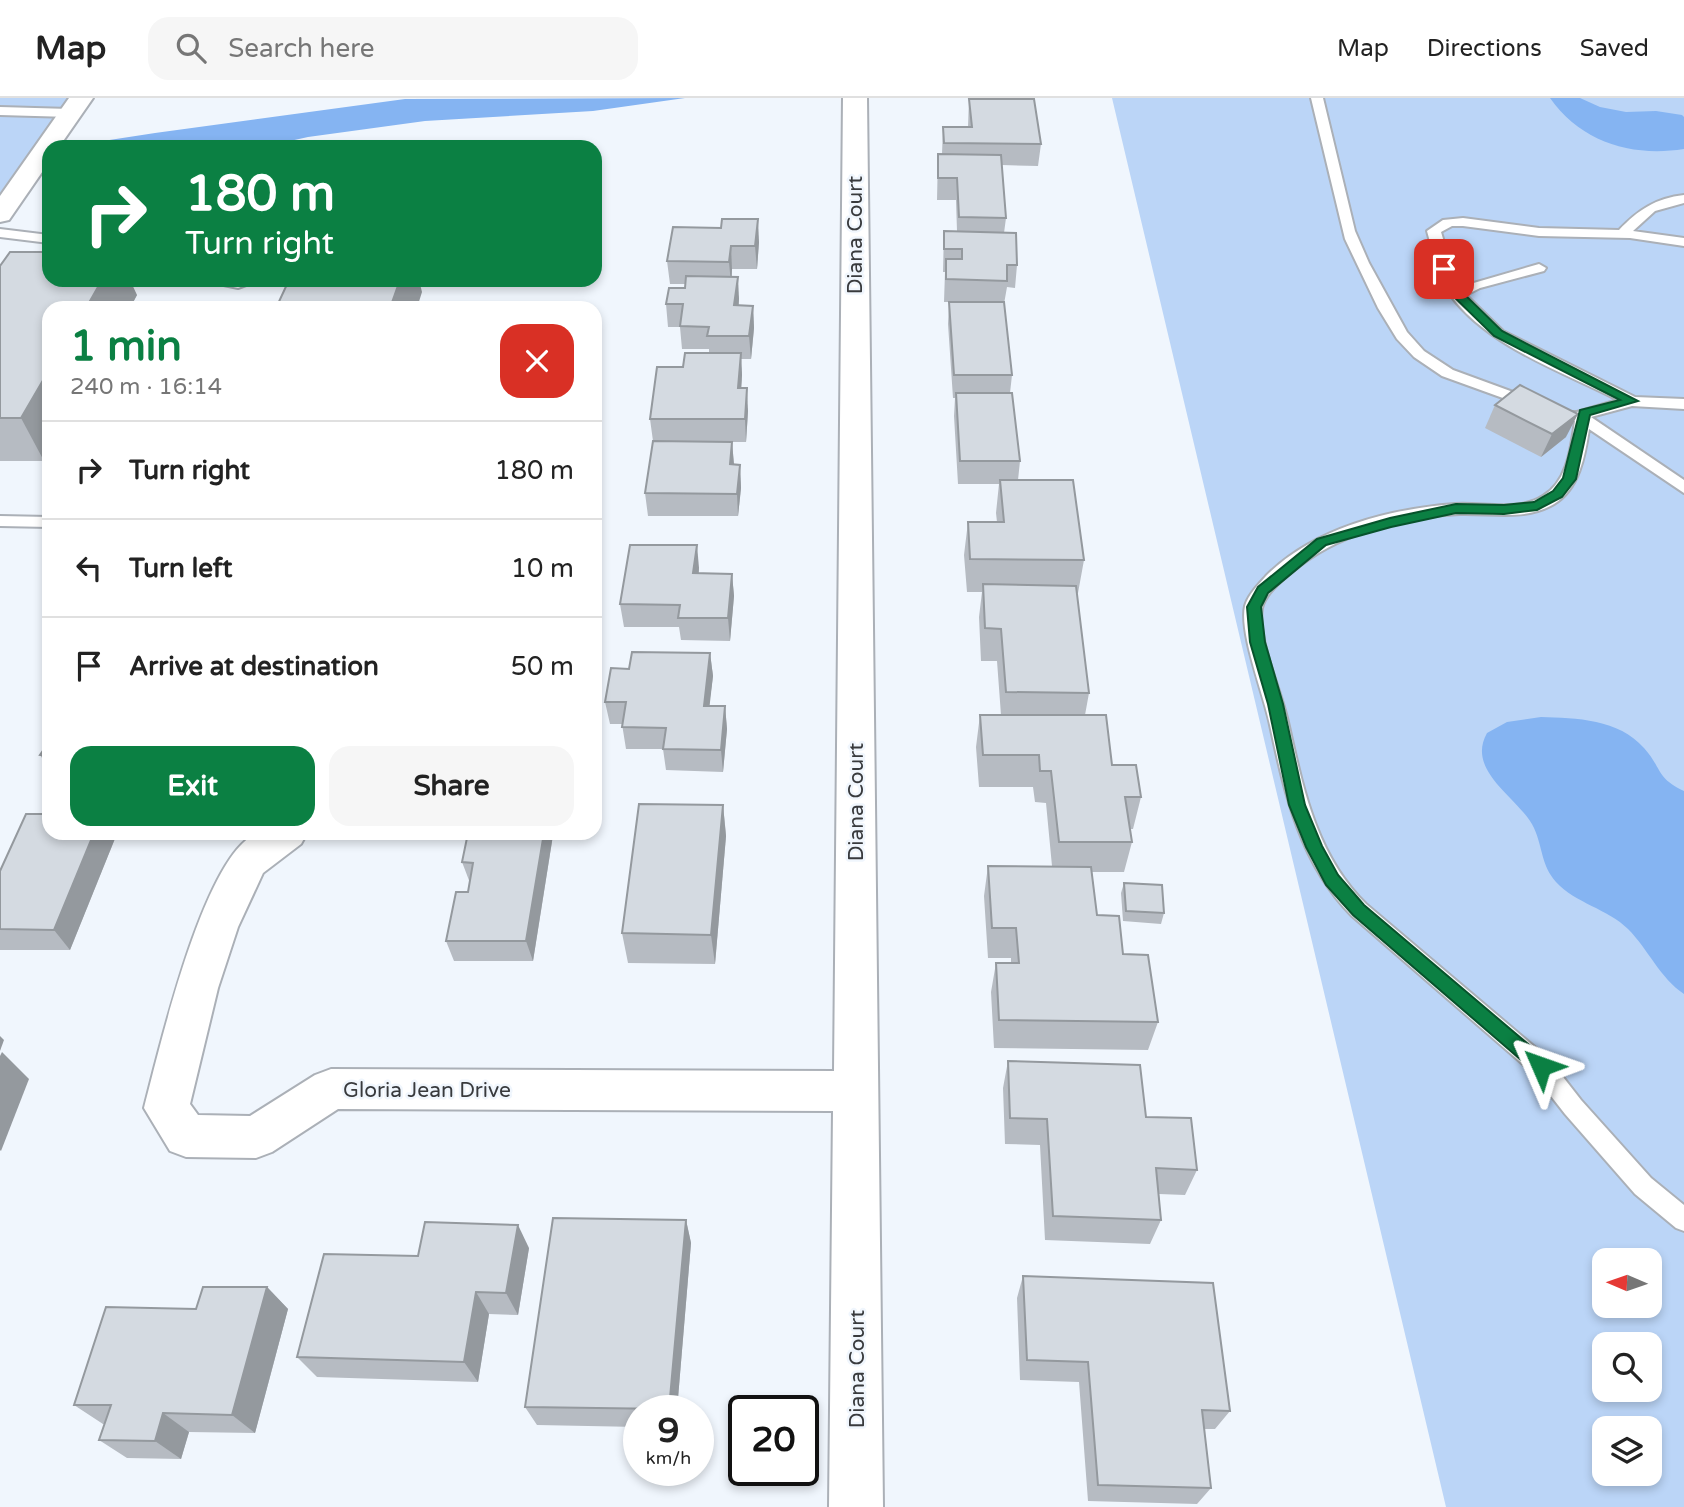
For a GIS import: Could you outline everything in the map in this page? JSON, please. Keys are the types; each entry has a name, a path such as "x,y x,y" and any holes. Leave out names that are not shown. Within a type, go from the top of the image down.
{"street":[{"name":"Diana Court","path":"855,98 856,1507"},
{"path":"52,140 76,106"},
{"path":"0,214 42,154"},
{"name":"Gloria Jean Drive","path":"278,840 248,862 217,927 197,988 167,1108 186,1136 256,1137 331,1089 857,1091"}],"lane":[{"path":"1317,98 1335,164 1346,224 1358,257 1408,344 1430,362 1460,379 1583,418 1684,488"},
{"path":"0,111 76,106"},
{"path":"1625,232 1649,208 1661,201 1684,199"},
{"path":"1632,401 1498,334 1457,294 1444,269 1434,232 1450,222 1548,232 1607,235 1625,232 1684,242"},
{"path":"0,233 42,238"},
{"path":"1457,294 1475,285 1539,268"},
{"path":"1684,404 1632,401 1584,413 1569,479 1558,494 1537,506 1504,510 1456,509 1390,523 1322,542 1263,590 1254,607 1258,642 1275,704 1297,805 1314,847 1332,880 1359,910 1541,1066 1573,1107 1643,1186 1684,1220"},
{"path":"0,522 42,522"}],"shaded area":[{"path":"0,98 68,98 0,193"},
{"path":"1112,98 1684,98 1684,1507 1446,1507"}],"water":[{"path":"685,98 593,111 425,121 294,140 110,140 155,133 405,99"},
{"path":"1550,98 1580,98 1600,107 1626,112 1656,111 1682,115 1684,149 1646,151 1610,143 1577,126"},
{"path":"1541,717 1596,722 1622,731 1644,748 1668,782 1684,791 1684,994 1668,980 1642,945 1620,922 1572,895 1556,882 1545,863 1534,828 1489,773 1483,760 1482,747 1487,733 1507,722"}],"building":[{"path":"969,99 1034,99 1041,144 944,143 943,127 972,127"},
{"path":"938,154 1001,155 1006,218 959,217 957,178 938,178"},
{"path":"722,219 758,219 755,246 731,246 729,262 667,261 673,227 721,228"},
{"path":"944,231 1016,233 1017,265 1007,265 1007,281 946,279 946,259 962,259 962,249 944,249"},
{"path":"10,252 42,252 42,287 98,287 90,301 42,301 42,382 21,418 0,418 0,266"},
{"path":"686,276 738,277 734,305 753,306 749,336 707,336 709,327 680,326 683,304 666,304 669,288 685,288"},
{"path":"286,287 398,287 392,301 279,301"},
{"path":"949,302 1004,302 1012,375 954,375"},
{"path":"685,353 741,353 738,388 747,388 745,419 650,419 657,367 683,367"},
{"path":"1520,385 1578,414 1552,434 1495,405"},
{"path":"956,393 1012,393 1020,461 960,461"},
{"path":"653,441 732,442 730,464 740,465 737,494 645,493"},
{"path":"1000,480 1073,480 1084,560 970,559 968,522 1004,522"},
{"path":"630,545 697,545 693,573 732,574 728,618 678,618 680,605 620,604"},
{"path":"983,584 1076,586 1089,693 1006,692 1001,629 985,628"},
{"path":"632,652 710,653 704,706 725,706 721,750 663,749 666,728 622,727 626,702 605,702 611,668 629,669"},
{"path":"980,715 1106,715 1112,765 1136,765 1141,797 1125,797 1132,842 1059,842 1051,771 1040,771 1039,755 983,755"},
{"path":"639,804 723,805 711,935 622,933"},
{"path":"26,814 42,814 42,840 91,840 54,930 0,929 0,871"},
{"path":"467,840 543,840 526,941 446,941 456,892 468,892 473,863 462,862"},
{"path":"988,866 1091,867 1097,915 1119,916 1123,954 1148,955 1158,1022 999,1020 996,963 1019,963 1016,928 992,928"},
{"path":"1124,883 1162,885 1164,913 1126,911"},
{"path":"1008,1061 1140,1065 1146,1117 1191,1118 1197,1170 1156,1168 1161,1220 1053,1216 1047,1119 1010,1118"},
{"path":"553,1218 686,1220 670,1395 623,1395 623,1408 525,1407"},
{"path":"425,1222 518,1225 506,1293 476,1292 464,1362 297,1357 324,1254 418,1256"},
{"path":"1023,1276 1213,1283 1230,1411 1202,1410 1211,1488 1098,1485 1088,1362 1027,1360"},
{"path":"203,1287 267,1287 232,1415 163,1413 155,1441 99,1440 111,1405 74,1405 106,1307 196,1309"}],"route":[{"path":"1444,269 1457,294 1498,334 1529,352 1561,364 1632,401 1584,413 1569,479 1558,494 1537,506 1504,510 1456,509 1366,528 1322,542 1263,590 1254,607 1258,642 1275,704 1297,805 1314,847 1332,880 1359,910 1541,1066"}]}
